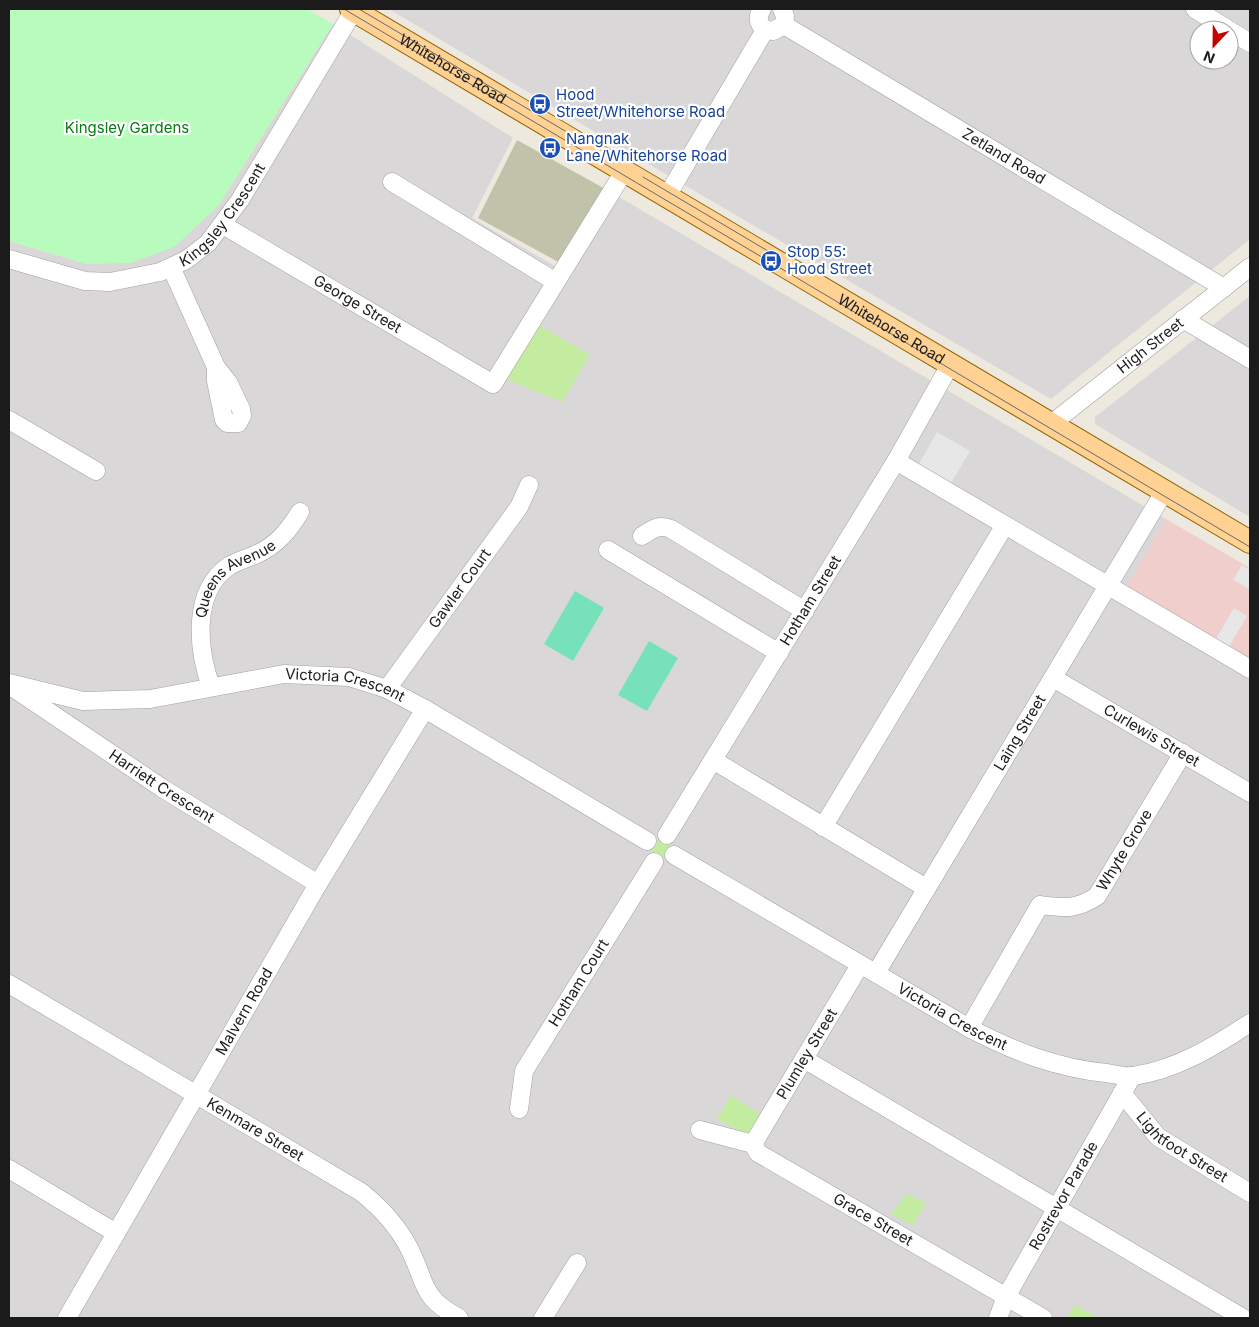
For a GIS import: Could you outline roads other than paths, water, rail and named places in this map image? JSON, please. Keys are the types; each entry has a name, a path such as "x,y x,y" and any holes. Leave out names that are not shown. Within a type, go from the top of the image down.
{"main road":[{"name":"Whitehorse Road","path":"353,10 1250,542"}],"street":[{"path":"1194,9 1250,43"},
{"name":"Kingsley Crescent","path":"9,258 85,280 110,282 136,278 171,267 186,260 201,248 223,225 252,181 353,10"},
{"path":"759,10 758,20 765,30"},
{"path":"765,30 777,31 783,17"},
{"name":"Zetland Road","path":"783,17 1224,288"},
{"path":"667,196 765,30"},
{"path":"392,182 556,282 624,170"},
{"name":"George Street","path":"223,225 493,384 556,282"},
{"path":"171,267 216,367"},
{"name":"High Street","path":"1050,425 1250,267"},
{"path":"1183,319 1250,359"},
{"name":"Hotham Street","path":"667,835 896,462 950,365"},
{"path":"9,420 96,471"},
{"path":"896,462 1250,669"},
{"name":"Gawler Court","path":"387,689 519,507 529,485"},
{"name":"Laing Street","path":"876,973 1164,492"},
{"name":"Queens Avenue","path":"211,687 201,654 201,627 207,595 222,571 275,544 292,526 300,512"},
{"path":"823,827 1005,525"},
{"path":"642,536 656,527 664,526 671,529 805,611"},
{"path":"608,550 779,652"},
{"name":"Victoria Crescent","path":"9,684 83,701 150,699 284,674 349,677 387,689 425,709 647,841"},
{"name":"Curlewis Street","path":"1053,678 1250,793"},
{"name":"Harriett Crescent","path":"9,684 162,788 318,884"},
{"name":"Malvern Road","path":"67,1318 318,884 425,709"},
{"name":"Whyte Grove","path":"969,1028 1040,905 1065,908 1082,905 1097,896 1183,753"},
{"path":"713,760 926,888"},
{"path":"656,834 667,835 675,844 674,855 666,863 654,862 646,853 647,841 656,834"},
{"name":"Victoria Crescent","path":"674,855 969,1028 1010,1050 1051,1063 1092,1072 1132,1076 1170,1065 1209,1050 1250,1023"},
{"name":"Hotham Court","path":"519,1109 524,1072 654,862"},
{"name":"Plumley Street","path":"753,1144 860,965"},
{"name":"Kenmare Street","path":"9,984 361,1192 380,1207 409,1249 428,1294 452,1317"},
{"path":"804,1059 1058,1207 1243,1318"},
{"name":"Rostrevor Parade","path":"998,1318 1006,1297 1132,1076"},
{"name":"Lightfoot Street","path":"1122,1093 1158,1137 1250,1193"},
{"name":"Grace Street","path":"700,1130 753,1144 758,1152 1043,1318"},
{"path":"9,1169 116,1234"},
{"path":"543,1318 577,1262"}],"tram line":[{"path":"344,9 1250,547"},
{"path":"359,9 587,144"},
{"path":"643,177 778,257"}],"place":[{"name":"Hood Street/Whitehorse Road","path":"540,104"},
{"name":"Nangnak Lane/Whitehorse Road","path":"550,148"},
{"name":"Stop 55: Hood Street","path":"771,261"}],"park label":[{"name":"Kingsley Gardens","path":"127,128"}]}
